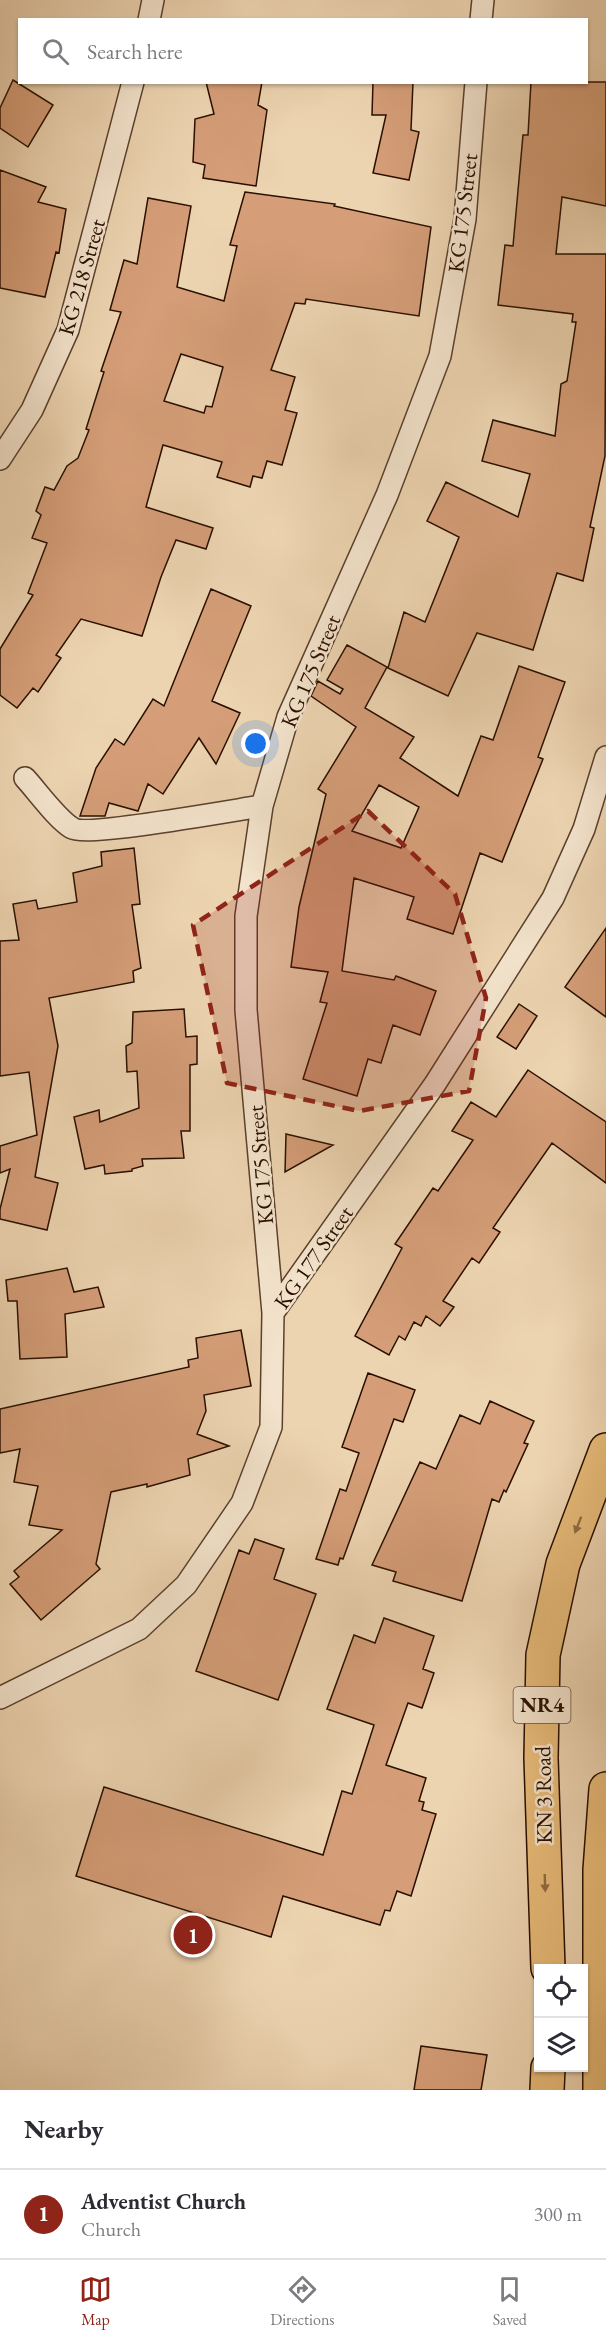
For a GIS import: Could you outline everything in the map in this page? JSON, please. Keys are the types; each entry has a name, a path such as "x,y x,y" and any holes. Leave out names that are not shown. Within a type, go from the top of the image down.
{"highway":[{"name":"KN 3 Road","path":"548,1964 541,1758 543,1655 563,1564 606,1450"},
{"path":"600,2090 600,1870 606,1789"},
{"path":"547,2090 548,2072"}],"street":[{"path":"149,18 153,0"},
{"path":"481,18 483,0"},
{"name":"KG 218 Street","path":"0,459 32,411 68,330 132,84"},
{"name":"KG 175 Street","path":"273,1313 246,1010 246,916 262,806 288,717 387,495 440,356 465,219 476,84"},
{"name":"KG 177 Street","path":"0,1698 139,1629 186,1585 242,1503 271,1427 273,1313 435,1084 553,898 584,829 606,757"},
{"path":"25,778 65,822 79,831 108,829 262,806"}],"highlighted area":[{"path":"368,811 455,894 486,998 469,1091 359,1111 227,1083 193,925"}],"building":[{"path":"13,80 53,105 28,147 0,128 0,108"},
{"path":"606,82 606,206 562,197 556,254 606,254 605,456 590,527 594,528 583,581 557,573 533,650 477,633 448,696 388,668 404,612 425,622 459,537 427,521 446,482 518,517 530,474 482,461 493,420 555,436 561,384 567,381 576,322 572,322 573,314 498,305 505,245 513,246 523,135 528,135 531,84"},
{"path":"206,84 262,84 258,105 267,110 256,186 203,178 205,165 193,162 195,119 214,114"},
{"path":"373,84 413,84 411,130 419,132 409,180 373,173 386,115 372,115"},
{"path":"0,170 46,187 38,202 66,209 59,253 56,252 45,297 0,288"},
{"path":"245,192 335,204 334,206 431,227 419,316 306,299 305,304 295,303 271,370 295,377 285,410 297,413 282,465 267,461 262,478 253,476 250,487 217,477 222,462 163,445 146,507 213,528 206,549 176,540 142,636 81,619 56,655 61,658 38,692 33,688 17,708 0,695 0,649 33,595 28,593 47,543 32,538 41,515 36,511 45,487 54,490 67,466 78,458 89,430 86,429 104,372 101,371 121,312 110,310 124,260 137,264 148,198 191,206 177,287 224,301 237,246 230,245","holes":["181,354 223,367 212,407 206,406 204,413 164,401"]},
{"path":"211,589 251,606 212,701 240,713 216,764 199,738 163,794 148,784 138,811 109,803 105,816 80,816 96,768 115,739 124,745 153,699 164,706"},
{"path":"347,645 387,667 365,708 414,737 400,758 458,796 481,736 493,740 519,666 565,682 538,757 543,759 502,862 480,853 453,934 407,919 414,897 354,878 342,971 394,980 396,976 436,991 420,1035 393,1025 381,1063 368,1059 357,1096 303,1079 327,1003 320,1002 328,972 291,967 299,907 326,794 318,789 356,727 311,696 318,681 340,694 343,689 327,680","holes":["379,785 419,807 401,848 352,831"]},
{"path":"134,848 140,904 132,905 141,968 133,971 134,982 49,998 58,1046 35,1177 58,1183 47,1230 0,1219 0,1209 10,1169 0,1173 0,1146 37,1135 29,1072 0,1076 0,941 19,940 13,904 36,900 38,909 77,902 73,873 102,866 101,852"},
{"path":"606,928 606,1017 565,987"},
{"path":"519,1004 537,1016 516,1049 497,1037"},
{"path":"184,1009 186,1037 197,1036 197,1064 190,1065 190,1131 181,1131 184,1158 142,1159 143,1166 132,1169 132,1171 105,1174 104,1165 85,1169 74,1117 99,1110 100,1122 139,1108 137,1071 127,1072 126,1046 132,1043 133,1012"},
{"path":"528,1070 606,1122 606,1183 552,1143 493,1228 500,1232 479,1263 472,1258 443,1301 454,1307 440,1326 426,1316 421,1326 414,1322 405,1340 399,1336 389,1355 355,1336 402,1248 395,1244 433,1188 438,1191 473,1140 452,1131 471,1102 496,1117"},
{"path":"286,1134 333,1145 285,1172"},
{"path":"67,1268 74,1292 98,1287 104,1307 65,1314 67,1357 20,1359 17,1301 8,1301 6,1280"},
{"path":"241,1330 251,1386 204,1395 206,1411 197,1434 229,1446 188,1459 190,1475 147,1487 147,1484 111,1492 96,1564 100,1569 41,1620 10,1584 19,1577 14,1571 62,1530 29,1525 38,1486 14,1482 20,1449 0,1453 0,1409 189,1367 188,1360 198,1358 196,1338"},
{"path":"368,1373 415,1390 403,1422 394,1419 343,1559 340,1558 338,1565 316,1559 340,1489 346,1491 359,1453 342,1447"},
{"path":"490,1401 534,1421 524,1443 528,1444 506,1492 504,1490 499,1502 492,1499 462,1601 393,1581 396,1572 372,1565 420,1462 436,1469 460,1415 480,1424"},
{"path":"255,1539 284,1549 274,1579 316,1594 278,1700 196,1671 239,1550 249,1554"},
{"path":"384,1618 434,1636 423,1669 434,1673 422,1708 408,1703 386,1765 426,1778 419,1801 424,1802 422,1810 436,1814 411,1896 397,1891 390,1911 385,1910 380,1925 283,1896 271,1937 76,1876 104,1787 323,1855 342,1791 352,1794 374,1725 327,1709 354,1635 375,1643"},
{"path":"421,2046 487,2055 481,2090 414,2090"}],"place":[{"name":"Adventist Church","path":"193,1935"}]}
